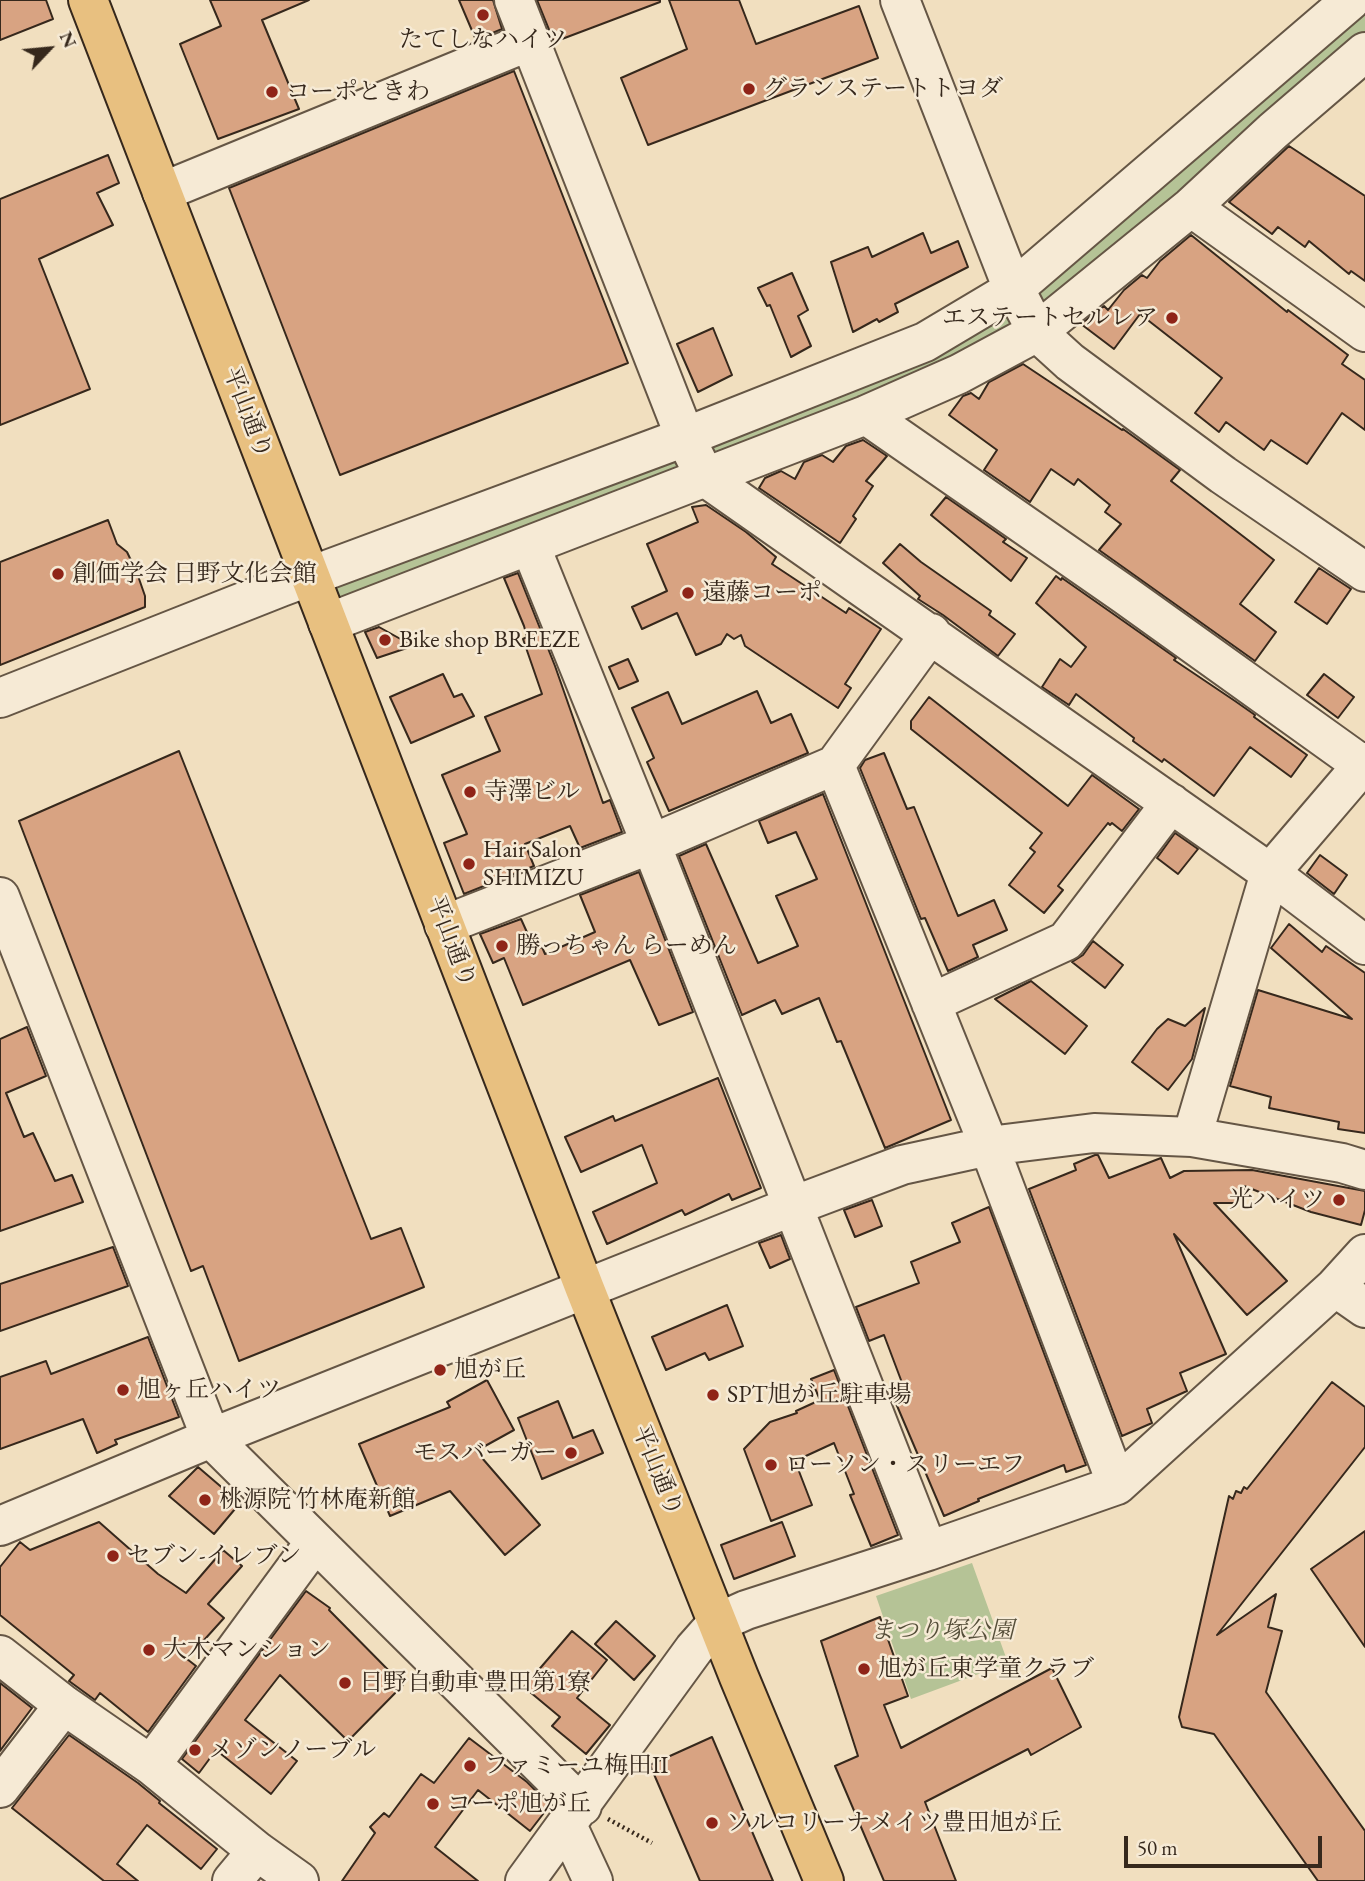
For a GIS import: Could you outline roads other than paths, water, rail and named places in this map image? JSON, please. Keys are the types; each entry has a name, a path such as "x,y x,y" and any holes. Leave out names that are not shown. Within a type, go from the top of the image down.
{"main road":[{"name":"平山通り","path":"88,0 585,1289 717,1623 824,1881"}],"street":[{"path":"514,0 685,437 705,478 1270,873 1365,945"},
{"path":"900,0 1014,289 1037,332 1070,362 1212,467 1365,572"},
{"path":"0,698 310,577 685,437 925,342 1014,289 1351,0"},
{"path":"162,192 530,41"},
{"path":"328,623 866,415 959,374 1037,332 1191,207 1273,131 1365,52"},
{"path":"1191,207 1365,332"},
{"path":"866,415 1364,765 1270,873 1192,1137"},
{"path":"530,545 928,1551"},
{"path":"444,925 650,844 835,765 931,634"},
{"path":"835,765 989,1146 1117,1485"},
{"path":"931,1003 1066,941 1171,803"},
{"path":"0,897 211,1438 315,1542 575,1815 593,1881"},
{"path":"0,1526 211,1438 902,1165 989,1146 1094,1133 1192,1137 1342,1163 1365,1170"},
{"path":"526,1881 694,1649 717,1623 746,1610 928,1551 1117,1485 1350,1298 1365,1254"},
{"path":"150,1765 315,1542"},
{"path":"0,1655 64,1705 150,1765 257,1851 299,1881"},
{"path":"0,1788 64,1705"},
{"path":"232,1881 257,1851"}],"place":[{"name":"たてしなハイツ","path":"483,15"},
{"name":"グランステートトヨダ","path":"749,89"},
{"name":"コーポときわ","path":"272,92"},
{"name":"エステートセルレア","path":"1172,318"},
{"name":"創価学会 日野文化会館","path":"58,574"},
{"name":"遠藤コーポ","path":"688,593"},
{"name":"Bike shop BREEZE","path":"385,640"},
{"name":"寺澤ビル","path":"470,792"},
{"name":"Hair Salon SHIMIZU","path":"469,864"},
{"name":"勝っちゃん らーめん","path":"502,946"},
{"name":"光ハイツ","path":"1339,1200"},
{"name":"旭が丘","path":"440,1370"},
{"name":"旭ヶ丘ハイツ","path":"123,1390"},
{"name":"SPT旭が丘駐車場","path":"713,1395"},
{"name":"モスバーガー","path":"571,1453"},
{"name":"ローソン・スリーエフ","path":"771,1465"},
{"name":"桃源院 竹林庵新館","path":"205,1500"},
{"name":"セブン-イレブン","path":"113,1556"},
{"name":"大木マンション","path":"149,1650"},
{"name":"旭が丘東学童クラブ","path":"864,1669"},
{"name":"日野自動車 豊田第1寮","path":"345,1683"},
{"name":"メゾンノーブル","path":"195,1750"},
{"name":"ファミーユ梅田II","path":"470,1766"},
{"name":"コーポ旭が丘","path":"433,1804"},
{"name":"ソルコリーナメイツ豊田旭が丘","path":"712,1823"}],"park label":[{"name":"まつり塚公園","path":"942,1631"}]}
